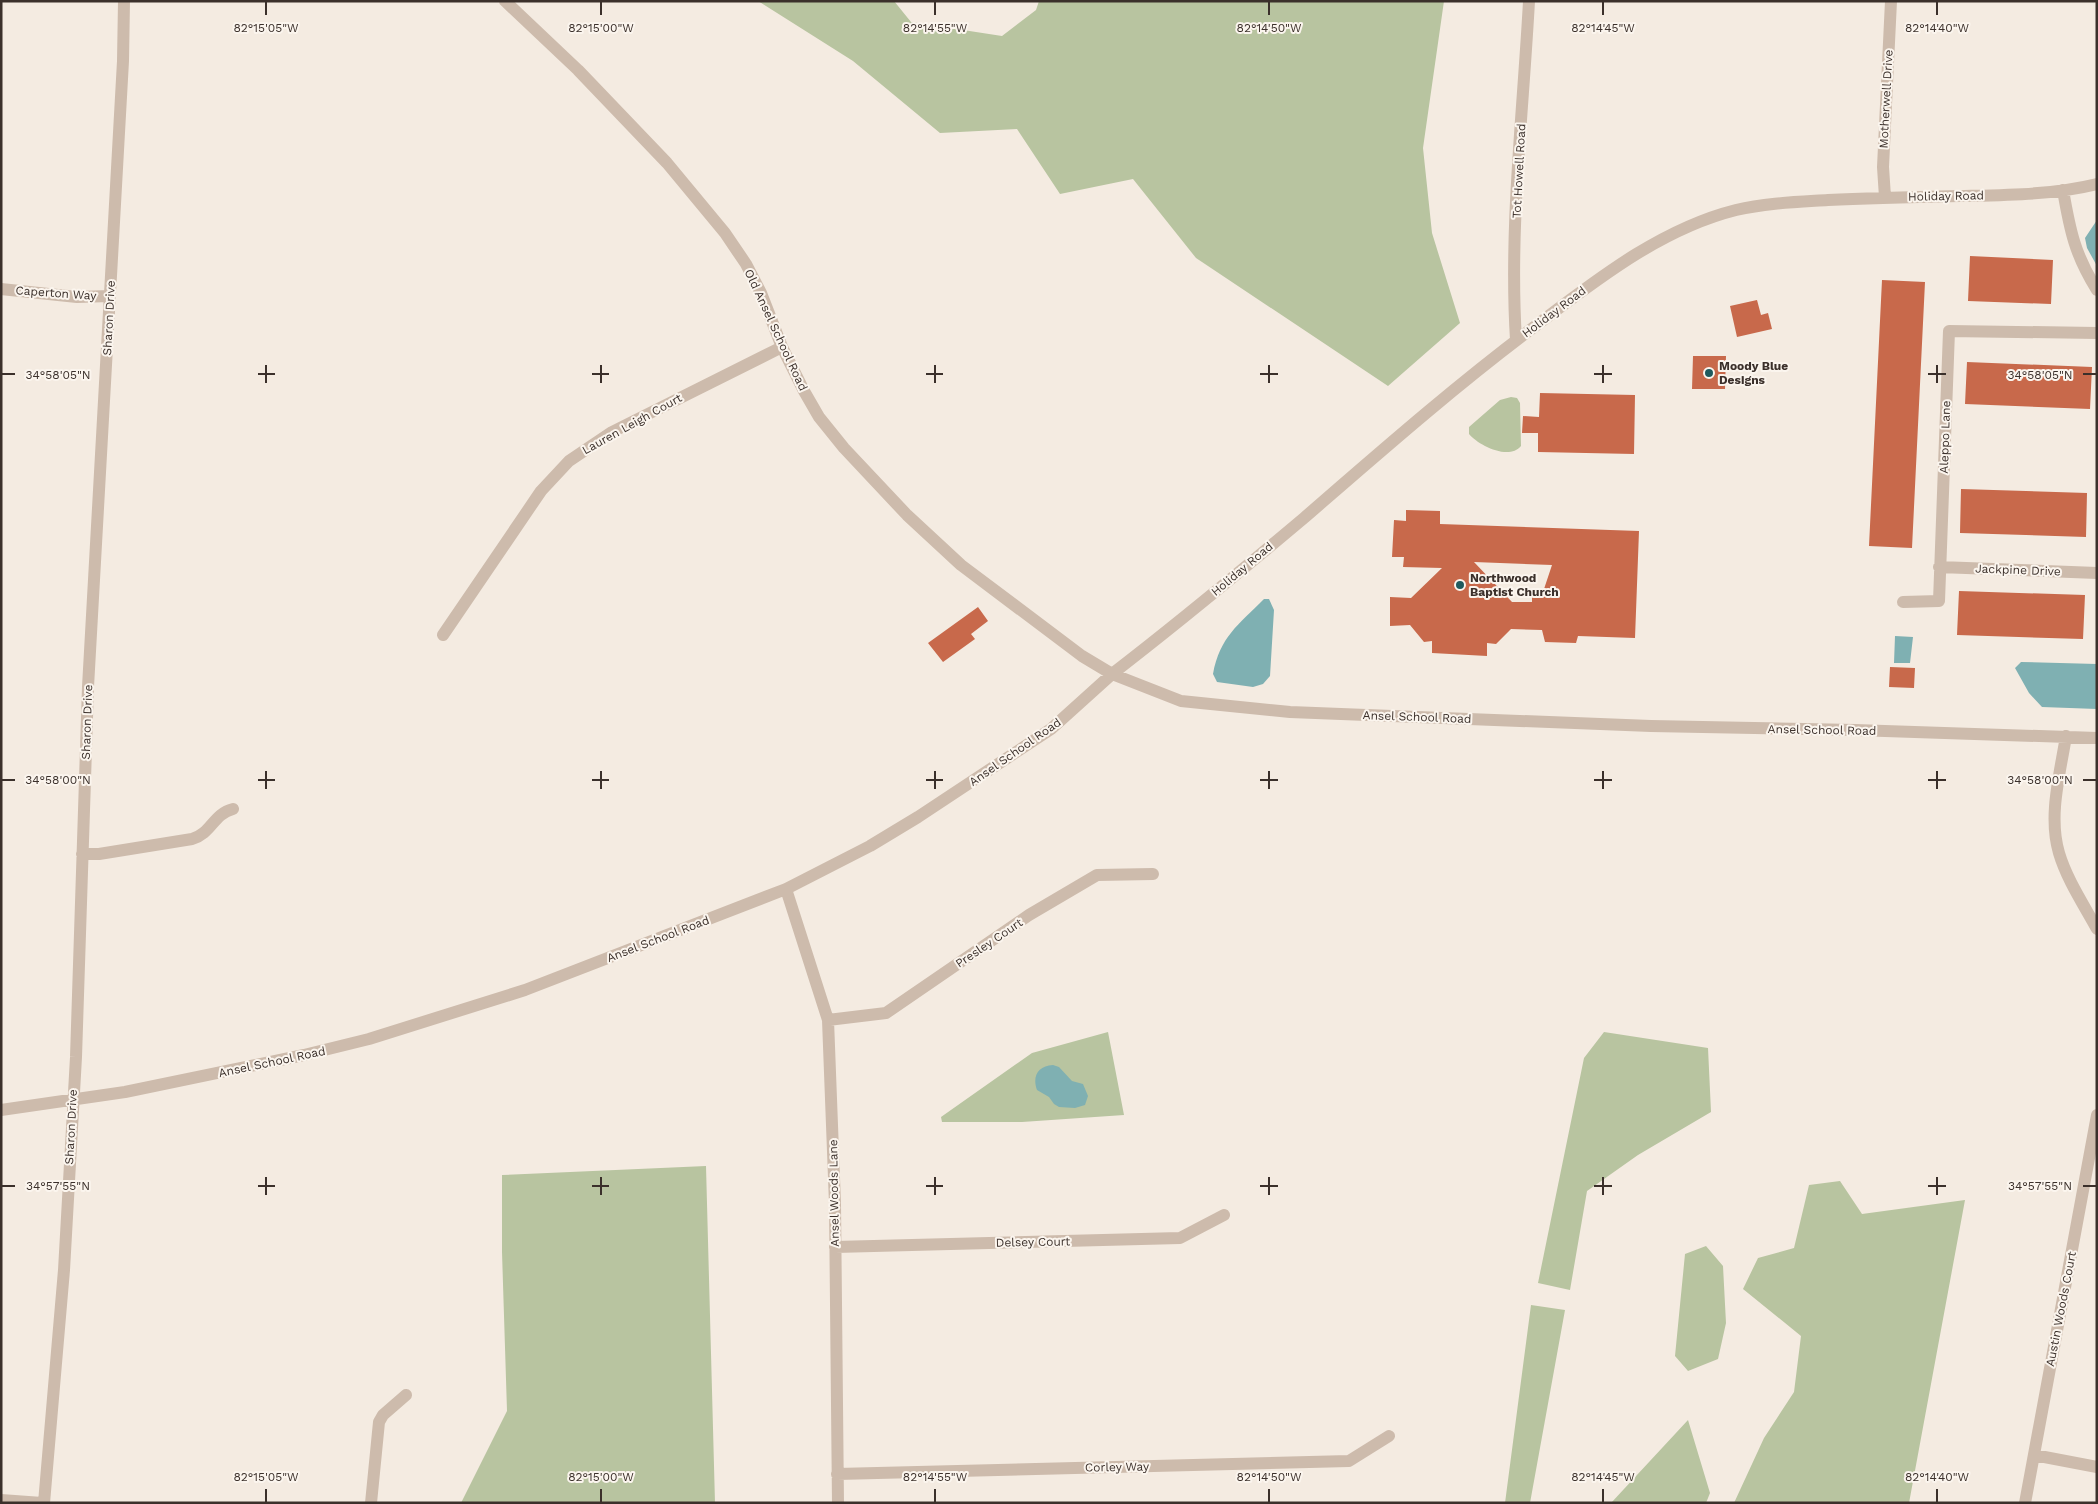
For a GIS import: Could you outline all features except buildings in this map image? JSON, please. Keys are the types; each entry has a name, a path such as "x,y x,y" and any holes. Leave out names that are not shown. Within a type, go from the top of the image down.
{"street":[{"name":"Sharon Drive","path":"43,1503 64,1270 76,1048 89,668 123,61 124,1"},
{"name":"Old Ansel School Road","path":"505,1 578,70 667,163 725,233 746,264 761,293 782,347 804,391 834,437 907,515 961,564 1082,656 1112,674"},
{"name":"Tot Howell Road","path":"1516,340 1514,297 1516,224 1529,1"},
{"name":"Motherwell Drive","path":"1885,197 1883,167 1891,1"},
{"name":"Holiday Road","path":"1112,674 1301,520 1436,404 1516,340 1622,263 1668,236 1736,210 1775,203 1885,197 2019,194 2063,190 2097,184"},
{"path":"2063,190 2070,235 2082,267 2097,290"},
{"name":"Caperton Way","path":"1,289 77,297 110,296"},
{"name":"Aleppo Lane","path":"1903,602 1939,601 1949,331 2097,333"},
{"name":"Lauren Leigh Court","path":"443,635 541,491 569,461 612,432 782,347"},
{"name":"Jackpine Drive","path":"1939,567 2097,573"},
{"name":"Ansel School Road","path":"1,1110 126,1092 304,1056 426,1023 525,990 786,889 870,846 943,801 1051,729 1112,674 1181,701 1290,712 1661,726 2097,738"},
{"path":"2066,736 2055,805 2055,830 2059,853 2066,873 2097,929"},
{"path":"82,854 99,854 192,839 206,833 216,818 234,809"},
{"name":"Presley Court","path":"828,1020 886,1013 1029,916 1097,876 1153,874"},
{"name":"Ansel Woods Lane","path":"786,889 828,1020 835,1247 838,1503"},
{"name":"Austin Woods Court","path":"2025,1503 2097,1115"},
{"name":"Delsey Court","path":"835,1247 1180,1238 1224,1215"},
{"path":"371,1503 379,1422 383,1415 406,1395"},
{"name":"Corley Way","path":"837,1474 1349,1461 1389,1436"},
{"path":"2034,1455 2097,1467"},
{"path":"1,1500 43,1503"}],"green space":[{"path":"758,1 894,1 911,22 1002,36 1036,10 1039,1 1444,1 1423,148 1432,233 1460,323 1388,386 1196,258 1133,179 1060,194 1017,129 940,133 853,61"},
{"path":"1511,397 1517,398 1520,403 1521,446 1516,450 1502,452 1479,443 1469,434 1469,427 1500,400"},
{"path":"1108,1032 1124,1115 1022,1122 942,1122 941,1117 1032,1053"},
{"path":"1604,1032 1708,1048 1711,1112 1638,1155 1587,1191 1570,1290 1538,1283 1584,1058"},
{"path":"706,1166 715,1503 461,1503 507,1411 502,1252 502,1175"},
{"path":"1840,1181 1862,1214 1965,1200 1909,1503 1734,1503 1764,1438 1794,1392 1801,1336 1743,1289 1758,1258 1794,1248 1809,1185"},
{"path":"1706,1246 1723,1266 1726,1323 1718,1359 1688,1371 1675,1356 1685,1254"},
{"path":"1531,1305 1565,1310 1530,1503 1505,1503"},
{"path":"1688,1420 1710,1493 1706,1503 1611,1503"}],"water":[{"path":"2097,220 2097,266 2087,248 2085,238"},
{"path":"1264,599 1269,599 1274,610 1270,676 1263,684 1253,687 1217,682 1213,674 1220,650 1225,641 1238,624"},
{"path":"1895,636 1913,637 1910,663 1894,663"},
{"path":"2021,662 2097,664 2097,709 2042,707 2029,693 2015,668"},
{"path":"1053,1065 1059,1067 1072,1081 1083,1084 1088,1096 1085,1105 1075,1108 1059,1107 1049,1097 1037,1090 1036,1076 1043,1067"}],"place":[{"name":"Moody Blue Designs","path":"1709,373"},
{"name":"Northwood Baptist Church","path":"1460,585"}]}
